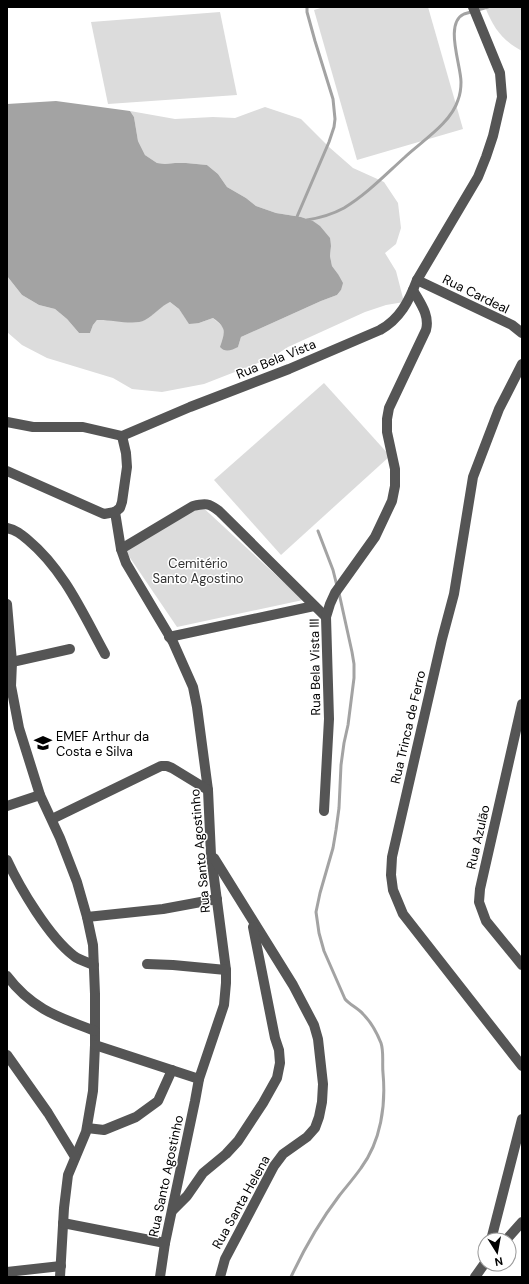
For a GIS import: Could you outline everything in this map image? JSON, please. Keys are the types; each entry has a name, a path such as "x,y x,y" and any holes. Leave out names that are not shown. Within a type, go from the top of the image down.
{"street":[{"name":"Rua Bela Vista","path":"122,436 190,407 289,370 380,330 401,313 418,280 478,177 493,136 502,97 500,73 473,7"},
{"name":"Rua Cardeal","path":"418,280 512,325 522,333"},
{"name":"Rua Bela Vista III","path":"324,811 329,719 326,617 335,593 375,536 392,501 395,486 395,469 387,432 389,408 426,330 427,324 426,312 413,290"},
{"name":"Rua Trinca de Ferro","path":"522,364 499,409 473,477 454,594 442,639 392,857 391,875 393,890 403,914 522,1066"},
{"path":"7,422 33,427 83,427 122,436 126,453 127,467 120,508 115,512 104,514 7,471"},
{"path":"121,549 193,506 202,503 212,505 326,617"},
{"name":"Rua Santo Agostinho","path":"115,512 121,549 126,563 169,637 184,665 193,687 208,790 211,855 226,970 224,1005 199,1079 165,1243 160,1277"},
{"path":"7,528 15,529 35,546 55,569 74,596 104,654"},
{"path":"7,604 12,662 9,687 18,728 40,795 52,819 76,882 94,945 95,1045 92,1091 87,1128 68,1175 63,1223 60,1277"},
{"path":"169,637 314,606"},
{"path":"12,662 70,649"},
{"name":"Rua Azulão","path":"522,704 480,889 480,902 486,921 522,965"},
{"path":"52,819 161,766 172,768 208,790"},
{"path":"7,806 40,795"},
{"name":"Rua Santa Helena","path":"211,855 293,985 314,1025 318,1039 323,1084 322,1102 315,1128 307,1137 283,1154 274,1166 225,1260 220,1277"},
{"path":"7,861 42,920 62,944 75,956 94,965"},
{"path":"87,917 163,909 217,899"},
{"path":"172,1211 187,1196 203,1173 226,1154 238,1141 263,1103 277,1078 280,1063 279,1050 275,1038 252,921"},
{"path":"148,964 226,970"},
{"path":"7,976 16,988 40,1007 53,1014 95,1030"},
{"path":"95,1045 199,1079"},
{"path":"7,1055 48,1113 74,1158"},
{"path":"87,1128 104,1130 136,1117 158,1101 172,1070"},
{"path":"493,1232 522,1119"},
{"path":"513,1232 522,1222"},
{"path":"63,1223 165,1243"},
{"path":"7,1272 61,1266"}],"green space":[{"path":"324,7 428,7 463,129 357,160 314,10"},
{"path":"485,7 522,7 522,51 509,43 499,33"},
{"path":"220,12 237,95 108,104 91,22"},
{"path":"265,107 301,119 353,168 384,182 398,203 401,228 396,244 385,253 396,271 404,302 386,305 365,312 288,347 271,358 204,384 162,392 132,389 113,378 47,358 22,345 7,332 7,276 22,295 39,305 55,309 67,319 79,333 90,333 97,320 108,319 117,321 152,315 166,303 170,302 179,309 186,319 199,323 213,318 223,327 224,333 238,347 241,337 337,295 341,290 338,274 332,266 330,256 331,246 313,221 301,217 276,213 256,206 246,198 227,187 218,174 207,165 157,163 145,155 138,141 134,117 130,111 175,119 213,117 235,118"},
{"path":"324,383 390,456 281,555 214,480"},
{"name":"Cemitério Santo Agostino","path":"197,502 303,600 177,627 124,549"}],"shaded area":[{"path":"56,101 130,111 134,117 138,141 145,155 157,163 207,165 218,174 227,187 246,198 256,206 276,213 301,217 313,221 320,226 330,238 330,256 332,266 343,283 341,290 337,295 241,337 238,347 229,350 224,350 220,347 224,331 218,322 213,318 199,323 189,324 179,309 170,302 140,322 97,320 90,333 79,333 67,319 55,309 39,305 22,295 7,276 7,104"}],"waterway":[{"path":"296,219 329,142 335,119 333,99 315,41 307,7"},
{"path":"307,220 335,212 352,203 443,124 458,100 461,87 454,35 455,26 458,19 464,14 488,7"},
{"path":"318,531 333,570 337,586"},
{"path":"291,1277 319,1225 368,1157 378,1135 384,1098 383,1054 381,1043 374,1028 366,1017 345,999 324,951 319,933 316,912 333,848 336,830 339,808 341,765 354,678 352,652 339,593"}],"place":[{"name":"EMEF Arthur da Costa e Silva","path":"43,743"}]}
